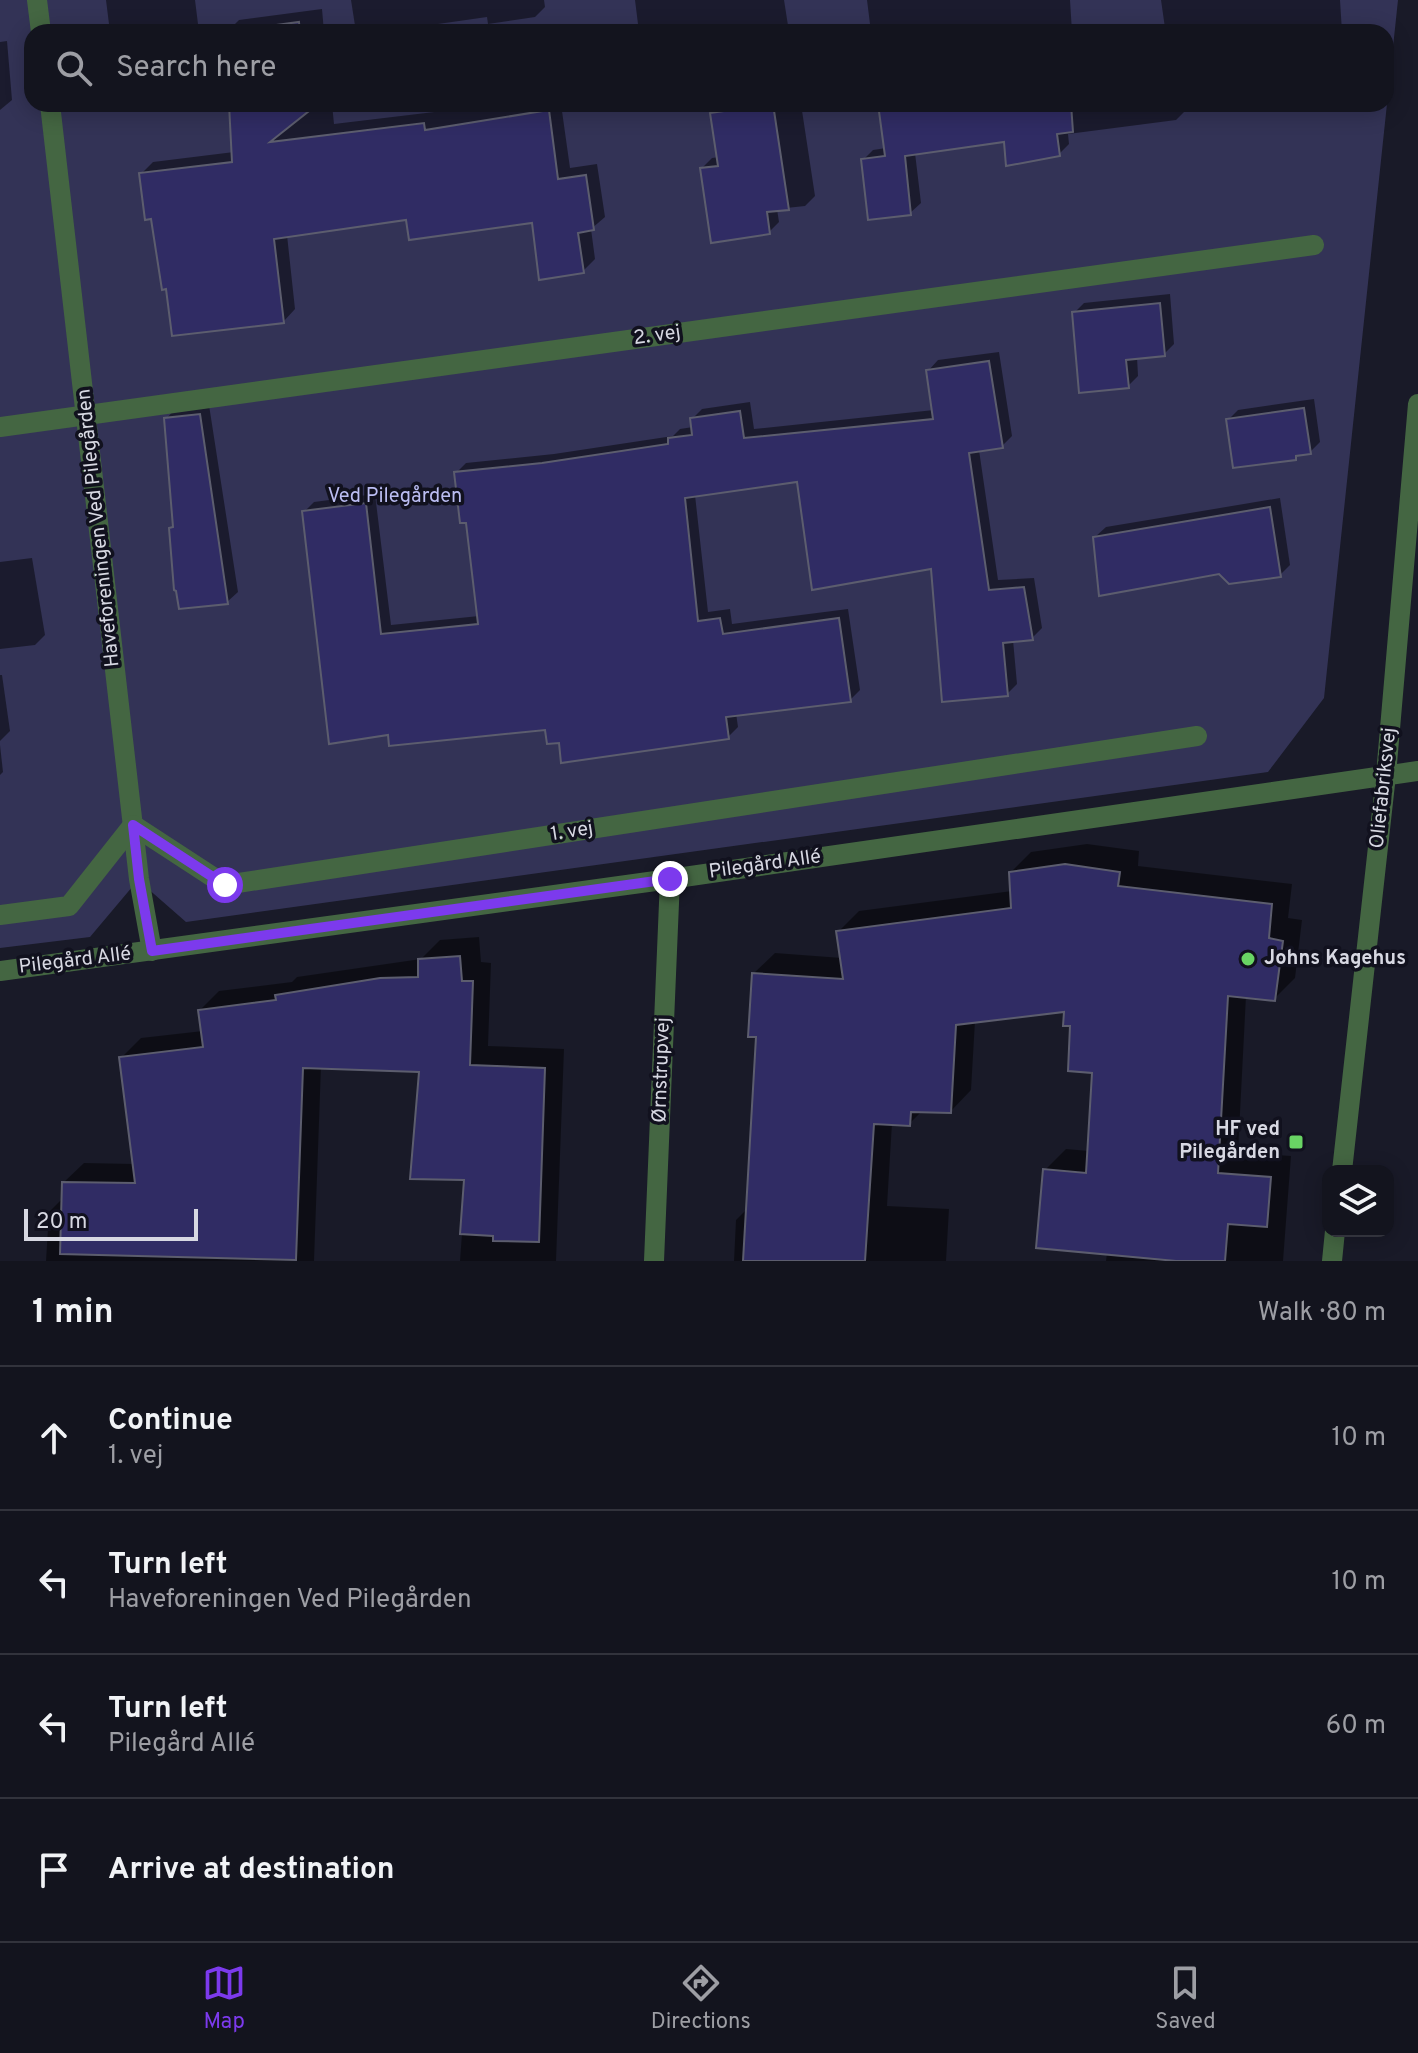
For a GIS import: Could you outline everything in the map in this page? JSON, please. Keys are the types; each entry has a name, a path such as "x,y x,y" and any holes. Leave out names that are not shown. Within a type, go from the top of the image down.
{"street":[{"path":"37,0 40,24"},
{"name":"Haveforeningen Ved Pilegården","path":"51,112 139,879 152,951"},
{"name":"2. vej","path":"0,427 1314,245"},
{"name":"Oliefabriksvej","path":"1343,1165 1386,775 1418,404"},
{"name":"1. vej","path":"133,825 225,885 1197,736"},
{"name":"Pilegård Allé","path":"0,971 670,879 1418,771"},
{"path":"0,915 69,906 133,825"},
{"name":"Ørnstrupvej","path":"654,1261 670,879"},
{"path":"1332,1261 1334,1237"}],"green space":[{"name":"Ved Pilegården","path":"0,0 1398,0 1394,38 1394,24 24,24 24,112 1386,112 1324,698 1268,772 186,922 138,880 90,937 0,948"}],"building":[{"path":"229,112 308,112 270,142 424,123 425,130 549,112 558,179 586,175 594,230 578,233 584,273 539,280 532,223 409,240 406,220 274,239 284,323 172,336 151,219 145,220 139,173 232,162"},
{"path":"774,112 789,210 767,212 770,234 711,243 700,168 718,166 710,113"},
{"path":"879,112 1072,112 1073,132 1057,134 1060,156 1006,166 1004,142 905,156 911,215 868,220 861,159 885,156"},
{"path":"1160,303 1165,356 1126,360 1129,388 1079,393 1072,312"},
{"path":"989,361 1003,448 969,453 989,590 1024,587 1033,640 1003,643 1008,696 942,702 931,569 812,590 797,482 685,498 698,621 720,618 723,634 839,618 851,702 726,717 729,739 561,763 559,743 547,744 545,730 389,746 388,735 329,744 302,511 366,503 381,634 478,624 466,523 460,523 454,472 542,463 668,444 668,438 692,435 690,418 740,411 744,438 933,419 926,370"},
{"path":"1304,408 1311,454 1296,456 1296,460 1233,468 1226,419"},
{"path":"200,414 228,604 179,609 174,590 169,528 173,527 164,418"},
{"path":"1270,507 1281,577 1229,584 1219,574 1099,596 1093,537"},
{"path":"1065,864 1120,872 1118,886 1272,904 1269,938 1283,941 1275,1001 1228,996 1218,1173 1271,1177 1267,1227 1228,1224 1225,1261 1176,1261 1036,1248 1043,1169 1086,1173 1092,1073 1068,1071 1070,1026 1063,1026 1064,1012 956,1025 951,1113 911,1112 910,1126 874,1124 865,1261 743,1261 756,1037 748,1037 752,973 843,979 836,931 1011,908 1009,872"},
{"path":"460,956 462,981 473,981 470,1065 545,1068 539,1242 493,1241 493,1236 460,1234 464,1180 410,1179 419,1072 303,1068 296,1260 60,1254 62,1182 135,1183 119,1057 203,1047 198,1010 276,1000 275,995 380,978 418,977 418,959"}],"place":[{"name":"Johns Kagehus","path":"1248,959"},
{"name":"HF ved Pilegården","path":"1296,1142"}],"route":[{"path":"225,885 133,825 152,951 670,879"}]}
